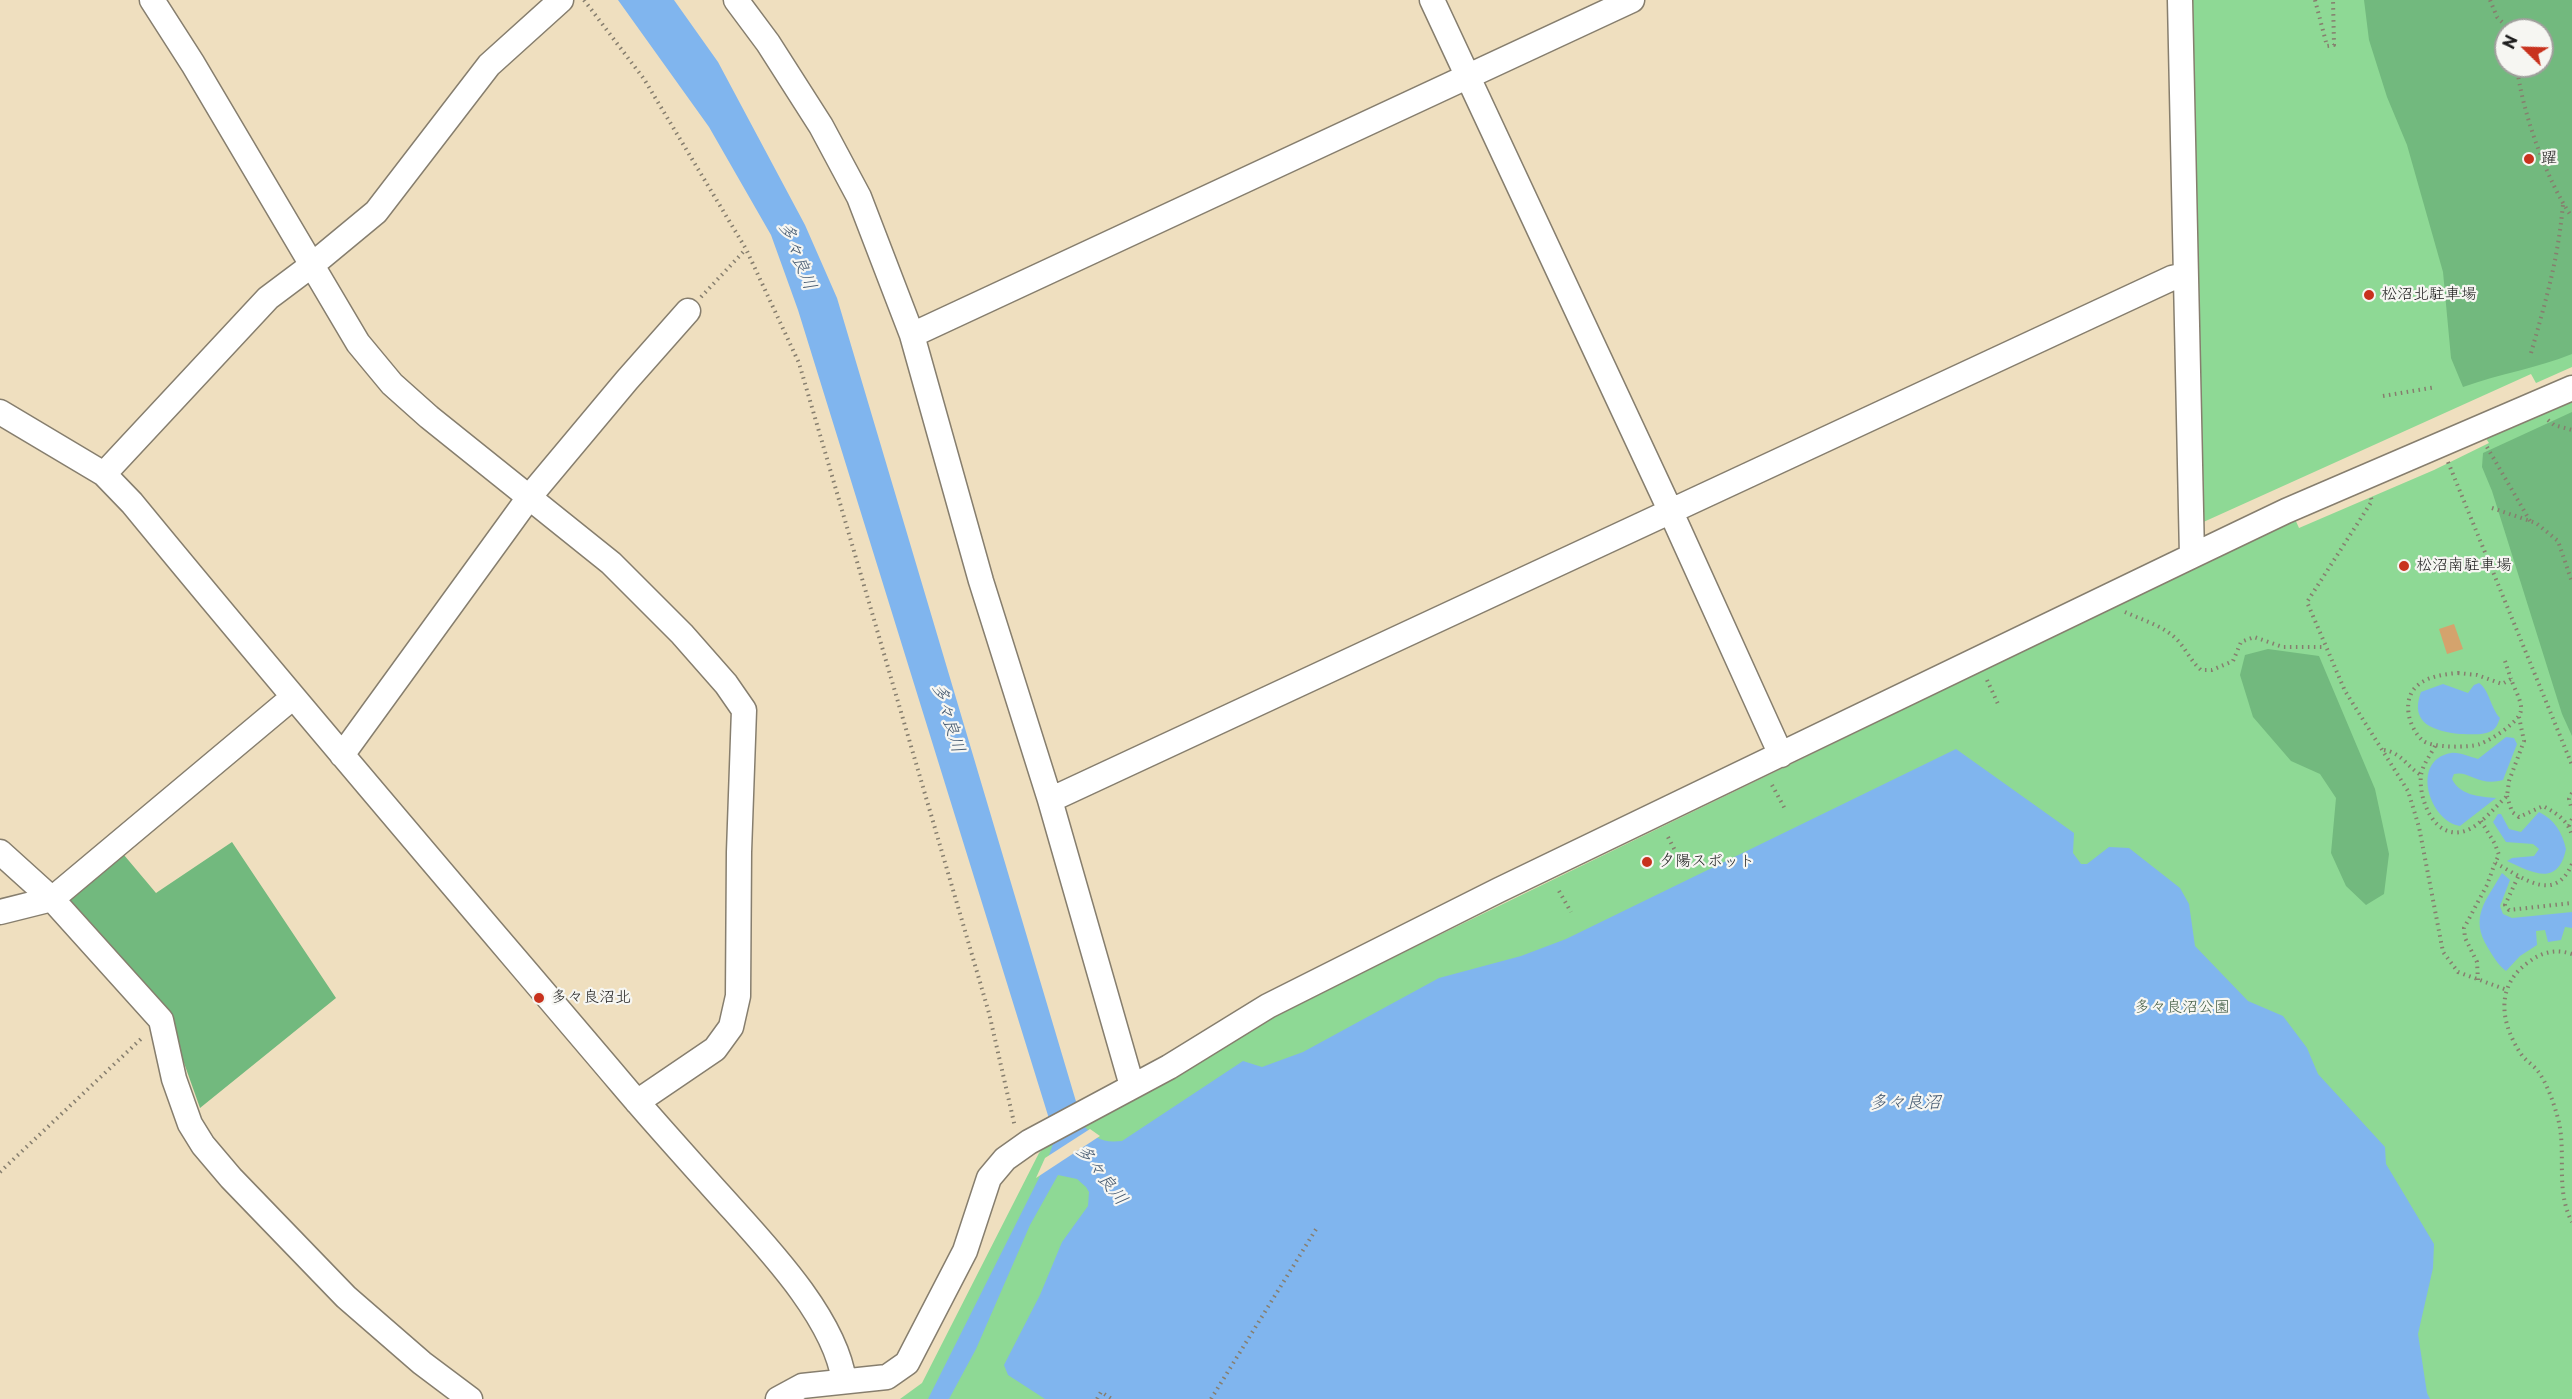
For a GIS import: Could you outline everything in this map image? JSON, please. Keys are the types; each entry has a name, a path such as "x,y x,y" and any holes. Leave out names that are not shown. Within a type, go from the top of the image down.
{"street":[{"path":"152,0 193,64 358,343 392,384 429,417 611,563 689,643 726,684 744,710 739,852 738,996 731,1027 715,1049 637,1102"},
{"path":"104,474 268,298 376,212 489,65 561,0"},
{"path":"736,0 768,43 820,126 859,197 912,335 981,581 1050,800 1132,1086"},
{"path":"1432,0 1670,510 1781,755"},
{"path":"912,335 1632,0"},
{"path":"2180,0 2192,556"},
{"path":"1050,800 1670,510 2172,278 2185,275"},
{"path":"342,754 530,496 688,311"},
{"path":"778,1399 802,1386 887,1377 907,1363 966,1251 988,1178 1005,1159 1024,1145 1169,1067 1268,1005 1499,890 2286,511 2572,388"},
{"path":"0,412 104,474 132,503 292,698 637,1102 771,1251 817,1315 842,1361 844,1381"},
{"path":"0,912 52,899 292,698"},
{"path":"0,852 52,899 161,1020 174,1079 190,1124 202,1145 265,1216 346,1297 422,1363 470,1399"}],"path":[{"path":"584,0 644,79 746,249 799,363 989,1013 1024,1145"},
{"path":"2315,0 2327,46 2334,45 2333,0"},
{"path":"2490,0 2498,18"},
{"path":"2520,78 2534,134 2547,172 2562,204 2572,217"},
{"path":"2531,353 2549,294 2559,244 2562,204"},
{"path":"688,311 746,249"},
{"path":"2383,396 2436,387"},
{"path":"2483,442 2494,456 2530,521"},
{"path":"2446,459 2572,765"},
{"path":"2369,492 2372,501 2307,602 2337,676 2353,707 2408,791 2419,827 2443,952 2458,972 2507,990"},
{"path":"2492,508 2536,523 2558,541 2572,582"},
{"path":"2124,612 2166,630 2179,642 2201,670 2212,670 2233,661 2241,642 2254,637 2283,647 2325,647"},
{"path":"2505,661 2522,709 2518,717 2507,728 2491,739 2478,745 2435,746 2422,740 2410,724 2407,705 2412,690 2440,674 2477,675 2502,684 2511,679"},
{"path":"1987,680 1998,704"},
{"path":"2518,717 2523,741 2509,781 2508,796 2512,812 2519,817 2542,806 2554,812 2569,826 2572,836"},
{"path":"2435,746 2424,763 2420,789 2424,803 2439,827 2453,832 2465,831 2481,821 2508,796"},
{"path":"2383,750 2401,756 2411,769 2421,775"},
{"path":"1772,785 1785,809"},
{"path":"2572,793 2569,799 2572,810"},
{"path":"2569,826 2572,819"},
{"path":"2478,980 2477,962 2465,939 2463,928 2487,885 2499,855 2481,821"},
{"path":"1668,837 1681,862"},
{"path":"2495,863 2530,884 2544,886 2556,882 2568,873 2572,864"},
{"path":"2517,876 2505,904 2509,910 2572,903"},
{"path":"1559,891 1571,912"},
{"path":"2572,954 2561,951 2543,953 2517,971 2507,990 2503,1005 2505,1023 2522,1056 2538,1071 2558,1117 2562,1143 2562,1189 2572,1222"},
{"path":"0,1172 161,1020"},
{"path":"1211,1399 1317,1226"},
{"path":"1097,1399 1101,1392 1112,1399"}],"green space":[{"path":"2187,0 2572,0 2572,367 2536,383 2531,374 2199,524"},
{"path":"2364,0 2572,0 2572,354 2463,387 2451,358 2443,272 2407,145 2387,97 2369,40"},
{"name":"多々良沼","path":"2572,399 2572,1399 900,1399 922,1383 1039,1153 1050,1141 1289,1008 2295,519 2299,528 2434,470 2489,443 2485,437"},
{"path":"2572,412 2572,736 2562,714 2492,491 2482,467 2483,453"},
{"path":"2268,649 2319,656 2375,789 2389,854 2384,894 2366,905 2346,886 2331,853 2336,798 2320,774 2291,761 2253,717 2240,675 2245,655"},
{"path":"232,842 336,998 200,1108 167,1015 67,903 124,855 156,893"}],"water":[{"name":"多々良沼","path":"618,0 674,0 718,62 805,225 837,298 1083,1125 1092,1134 1104,1141 1122,1141 1243,1061 1262,1067 1303,1052 1439,978 1521,956 1566,939 1956,749 2074,833 2073,853 2081,864 2087,864 2109,847 2129,848 2180,888 2189,904 2195,946 2248,1001 2283,1016 2307,1048 2318,1074 2385,1147 2386,1164 2434,1244 2433,1268 2418,1334 2427,1393 2430,1399 1045,1399 1008,1375 1004,1365 1040,1295 1062,1242 1088,1206 1089,1192 1086,1187 1077,1179 1058,1175 1030,1225 976,1349 949,1399 928,1399 1046,1164 1055,1138 798,310 771,235 709,127"},
{"path":"2479,683 2486,690 2500,718 2493,730 2477,734 2450,733 2433,728 2421,719 2418,703 2421,692 2443,684 2468,693 2474,685"},
{"path":"2506,737 2514,738 2517,744 2503,780 2487,781 2459,773 2454,774 2452,779 2465,792 2496,798 2460,826 2449,822 2433,803 2428,790 2431,767 2438,758 2451,753 2478,759"},
{"path":"2539,812 2557,827 2566,849 2557,869 2551,873 2543,874 2526,870 2507,861 2512,858 2534,856 2539,849 2533,844 2506,842 2493,822 2498,814 2501,814 2509,829 2521,832"},
{"path":"2502,873 2510,880 2500,906 2503,914 2512,918 2572,912 2572,928 2565,927 2561,940 2548,942 2545,930 2536,931 2537,945 2520,956 2506,971 2488,948 2480,927 2482,909"}],"pier":[{"path":"1090,1129 1100,1136 1036,1178 1045,1158"}],"building":[{"path":"2454,624 2463,649 2447,654 2439,629"}],"place":[{"name":"躍","path":"2529,159"},
{"name":"松沼北駐車場","path":"2369,295"},
{"name":"松沼南駐車場","path":"2404,566"},
{"name":"夕陽スポット","path":"1647,862"},
{"name":"多々良沼北","path":"539,998"}],"water label":[{"name":"多々良川","path":"797,256"},
{"name":"多々良川","path":"948,718"},
{"name":"多々良川","path":"1101,1175"}],"park label":[{"name":"多々良沼公園","path":"2182,1008"}]}
